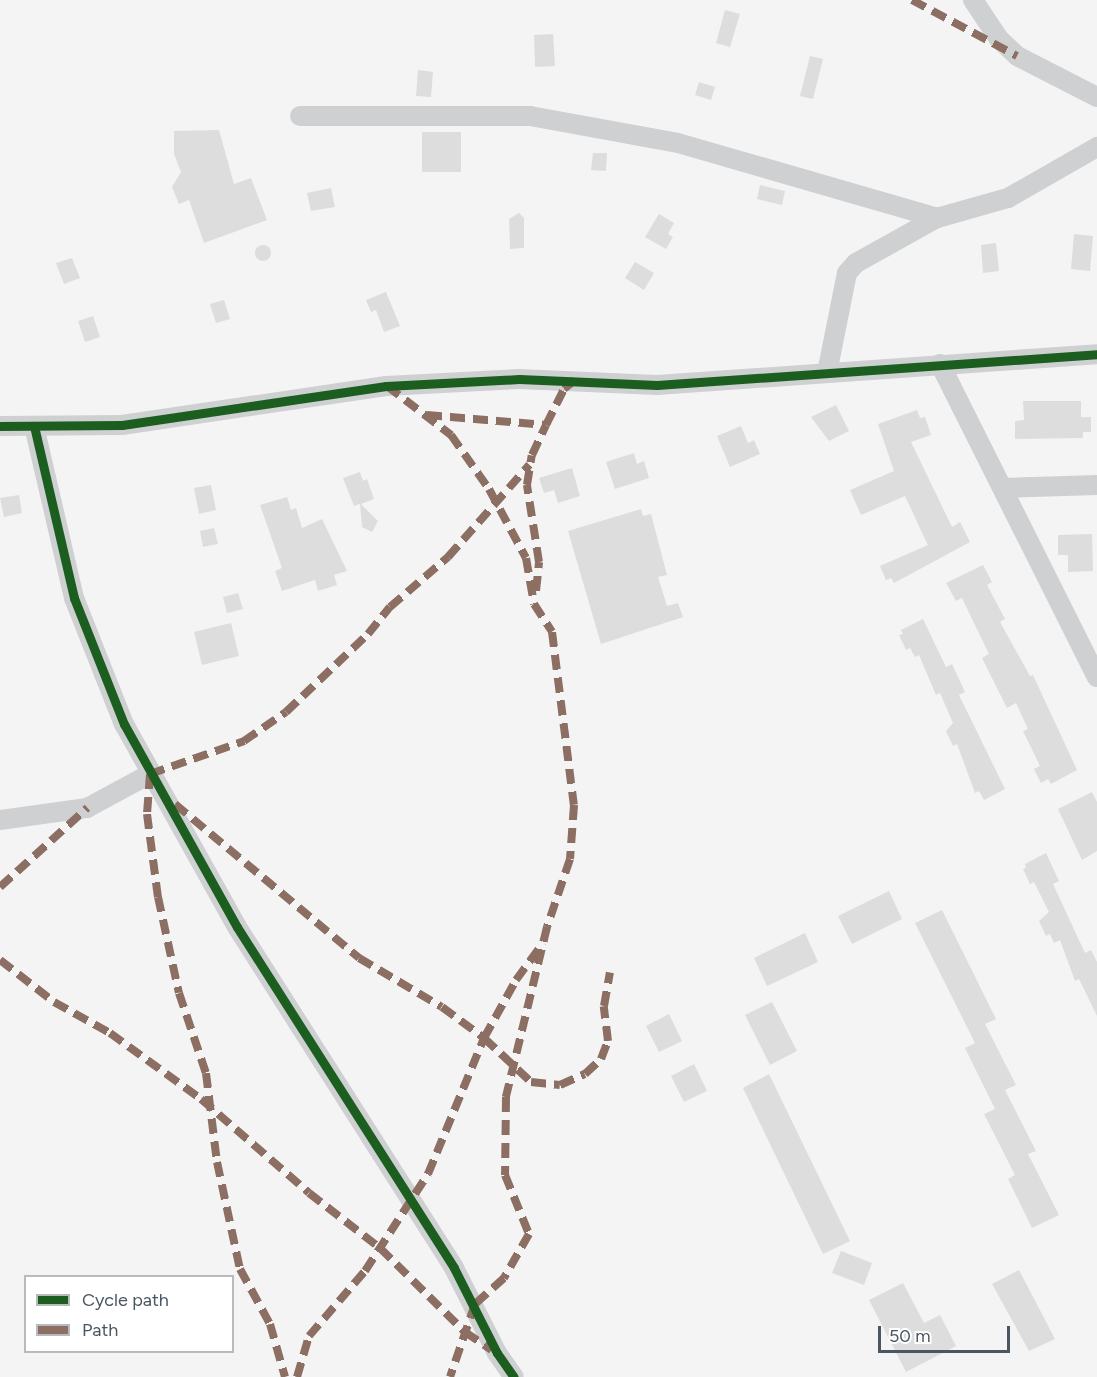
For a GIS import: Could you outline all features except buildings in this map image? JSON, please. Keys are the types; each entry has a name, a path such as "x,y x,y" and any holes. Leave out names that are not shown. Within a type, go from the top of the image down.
{"street":[{"path":"973,0 999,39 1017,56 1097,97"},
{"path":"300,116 530,116 678,143 938,218"},
{"path":"827,373 847,273 855,263 938,218 1008,198 1097,147"},
{"path":"0,426 122,425 386,386 519,379 657,385 1097,354"},
{"path":"940,364 1097,676"},
{"path":"34,426 74,598 124,724 150,774 282,1001 454,1268 497,1353 514,1377"},
{"path":"1003,488 1097,485"},
{"path":"0,820 87,808 150,774"}],"marked path":[{"path":"912,0 1017,56"},
{"path":"427,415 546,425 564,389 575,380"},
{"path":"387,386 451,435 489,489 526,558 534,604 552,632 574,805 570,859 547,927 506,1097 505,1175 529,1234 504,1278 475,1304 450,1377"},
{"path":"536,591 539,562 527,485 532,455 546,425"},
{"path":"150,774 244,741 286,712 368,634 390,607 448,557 529,465"},
{"path":"150,774 147,814 158,897 179,993 206,1073 217,1162 240,1269 270,1324 285,1377"},
{"path":"175,804 359,958 442,1007 484,1038 531,1082 560,1085 585,1074 601,1059 608,1041 604,1006 610,973"},
{"path":"0,887 87,808"},
{"path":"297,1377 309,1336 365,1271 428,1174 484,1038 516,980 543,943"},
{"path":"0,960 54,1002 110,1033 201,1099 309,1193 380,1248 465,1332 492,1350"}],"cycle path":[{"path":"0,426 122,425 386,386 519,379 657,385 1097,354"},
{"path":"34,426 74,598 124,724 237,927 454,1268 497,1353 514,1377"}]}
